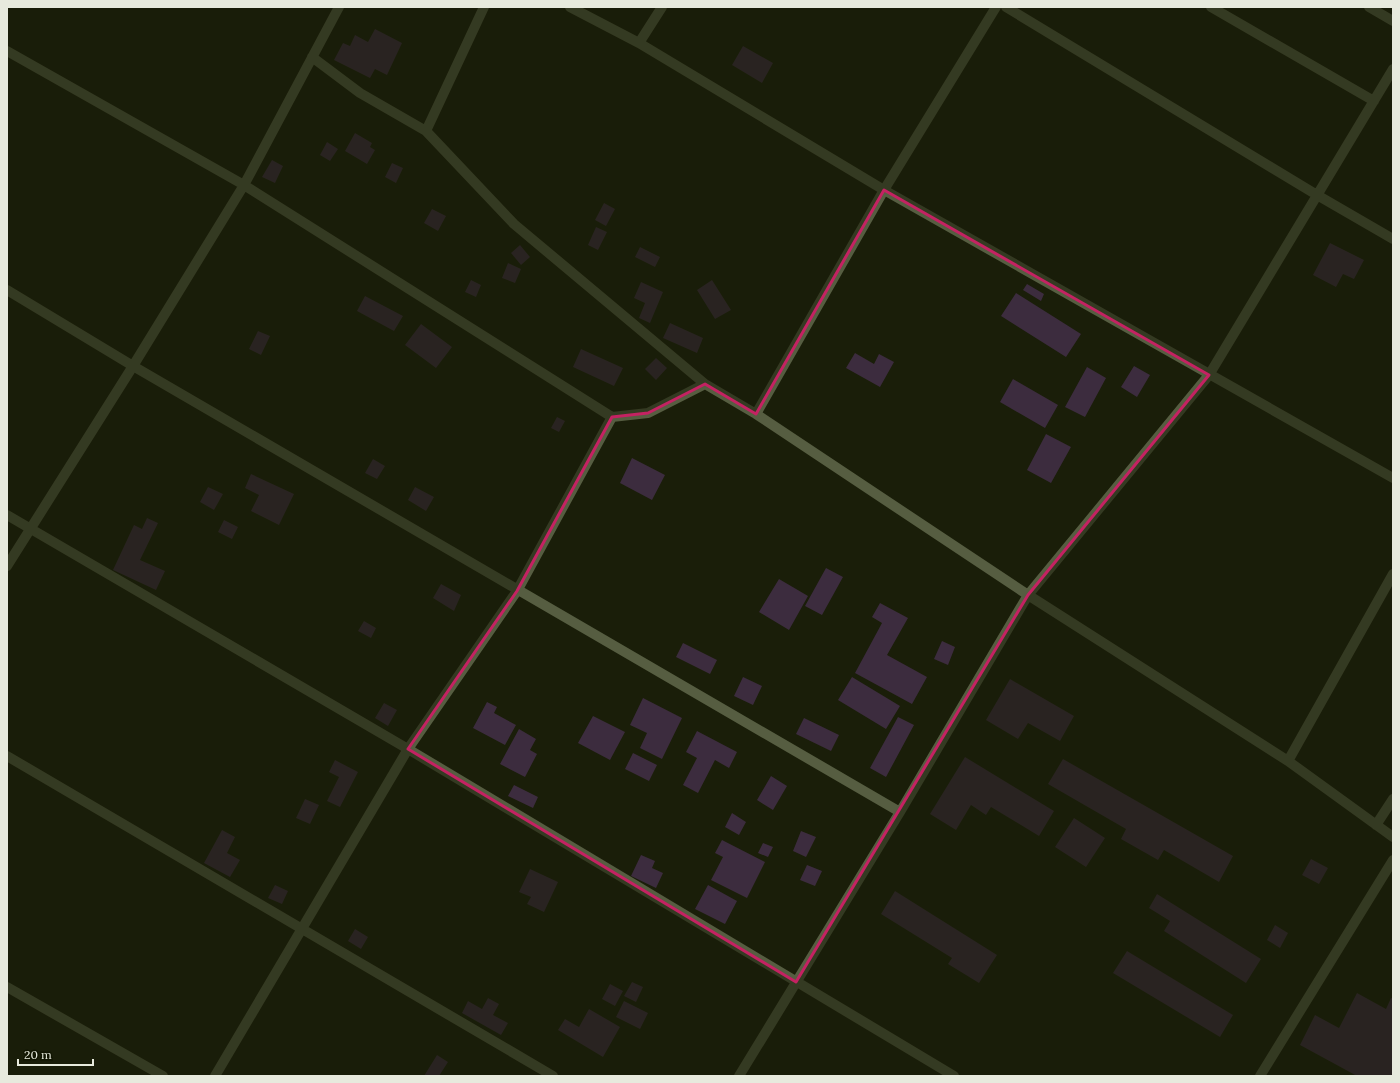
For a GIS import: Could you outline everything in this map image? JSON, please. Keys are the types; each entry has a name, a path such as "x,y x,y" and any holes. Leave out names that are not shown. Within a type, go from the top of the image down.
{"street":[{"path":"7,566 133,366 244,185 339,7"},
{"path":"426,131 484,7"},
{"path":"570,7 640,43 884,190 1393,478"},
{"path":"640,43 662,7"},
{"path":"756,414 884,190 996,7"},
{"path":"1006,7 1317,195 1393,238"},
{"path":"1211,7 1374,101"},
{"path":"1369,7 1393,21"},
{"path":"7,51 244,185 612,417 648,413 705,384"},
{"path":"312,57 360,93 426,131 514,224 705,384 756,414 1028,595 1288,761 1393,837"},
{"path":"739,1076 900,812 1028,595 1209,375 1393,69"},
{"path":"7,290 133,366 900,812"},
{"path":"214,1076 408,749 517,590 612,417"},
{"path":"7,515 408,749 954,1076"},
{"path":"1288,761 1393,574"},
{"path":"7,756 553,1076"},
{"path":"1376,825 1393,799"},
{"path":"1260,1076 1393,860"},
{"path":"7,987 163,1076"}],"highlighted area":[{"path":"884,190 1209,375 1028,595 796,982 408,749 517,591 612,417 648,413 705,384 756,414"}],"building":[{"path":"375,29 402,43 387,75 375,69 370,78 334,60 343,43 350,46 355,35 368,42"},
{"path":"743,46 773,63 762,83 732,65"},
{"path":"355,133 372,143 370,147 375,150 367,164 345,151"},
{"path":"327,142 338,149 330,161 320,155"},
{"path":"272,160 283,166 275,183 262,177"},
{"path":"392,163 403,168 396,183 385,177"},
{"path":"604,203 615,209 606,226 595,220"},
{"path":"432,209 446,216 438,231 424,223"},
{"path":"596,227 607,232 598,250 588,245"},
{"path":"1330,243 1364,260 1354,279 1343,274 1336,287 1313,275"},
{"path":"520,245 530,257 521,265 511,253"},
{"path":"640,247 660,257 655,267 635,257"},
{"path":"508,263 521,269 515,283 502,278"},
{"path":"471,280 481,285 476,297 465,292"},
{"path":"712,280 731,310 715,319 697,290"},
{"path":"641,282 663,292 650,323 639,318 645,303 634,298"},
{"path":"1027,284 1044,294 1041,301 1023,290"},
{"path":"1016,293 1081,334 1066,357 1001,316"},
{"path":"365,296 403,316 394,331 357,311"},
{"path":"670,323 703,338 697,353 663,338"},
{"path":"421,324 452,347 436,368 405,345"},
{"path":"258,331 270,336 261,355 249,349"},
{"path":"581,349 623,368 614,386 573,367"},
{"path":"855,353 874,364 879,354 894,362 880,387 846,368"},
{"path":"656,358 667,368 656,380 645,369"},
{"path":"1134,366 1150,375 1137,397 1121,387"},
{"path":"1087,367 1106,378 1085,417 1065,407"},
{"path":"1013,379 1058,405 1045,428 1000,402"},
{"path":"557,417 565,421 559,432 551,428"},
{"path":"1046,434 1071,447 1051,483 1027,470"},
{"path":"632,458 665,475 652,500 620,483"},
{"path":"373,459 385,466 377,479 365,473"},
{"path":"251,474 294,494 279,525 251,511 259,495 245,488"},
{"path":"208,487 223,494 214,510 200,502"},
{"path":"415,487 434,497 426,511 408,500"},
{"path":"147,518 158,523 140,560 165,571 156,590 113,570 134,525 142,529"},
{"path":"224,520 238,527 232,539 218,532"},
{"path":"826,568 843,577 822,615 805,606"},
{"path":"779,579 808,596 789,630 759,612"},
{"path":"441,584 461,595 454,611 433,598"},
{"path":"880,603 908,618 887,655 927,677 912,704 855,673 882,623 872,617"},
{"path":"364,621 376,628 371,638 358,631"},
{"path":"942,641 955,647 948,665 934,659"},
{"path":"683,643 717,660 710,674 676,657"},
{"path":"743,677 762,686 753,705 734,696"},
{"path":"852,677 900,706 886,729 838,700"},
{"path":"1010,679 1074,716 1060,741 1028,723 1018,739 986,720"},
{"path":"643,698 682,718 662,759 640,748 647,733 630,725"},
{"path":"487,702 497,707 494,713 516,725 505,745 473,728"},
{"path":"384,703 397,710 388,726 375,718"},
{"path":"593,716 625,732 610,760 578,743"},
{"path":"898,717 914,725 886,777 870,768"},
{"path":"804,718 839,735 831,751 796,734"},
{"path":"519,729 536,739 530,750 537,754 525,777 500,764"},
{"path":"697,731 737,752 729,768 715,760 698,793 683,785 697,758 686,752"},
{"path":"633,753 657,765 649,781 625,769"},
{"path":"965,757 1054,811 1039,836 991,807 986,815 971,805 956,830 930,814"},
{"path":"1063,759 1233,856 1219,882 1164,850 1158,860 1121,839 1126,829 1048,784"},
{"path":"335,760 358,772 340,807 327,801 339,777 329,772"},
{"path":"771,776 787,786 773,810 757,800"},
{"path":"514,785 538,797 533,808 508,796"},
{"path":"305,799 319,805 310,824 296,818"},
{"path":"732,813 746,822 739,835 725,827"},
{"path":"1074,818 1105,838 1086,867 1055,847"},
{"path":"222,830 235,837 227,853 240,860 230,877 204,863"},
{"path":"801,831 816,837 806,857 793,851"},
{"path":"722,840 765,862 747,898 711,880 723,857 715,853"},
{"path":"763,843 773,847 768,857 758,853"},
{"path":"641,855 655,861 652,868 663,873 656,888 631,876"},
{"path":"1311,859 1328,868 1319,884 1302,875"},
{"path":"807,865 822,871 815,886 800,880"},
{"path":"530,869 558,882 544,912 527,904 531,897 519,892"},
{"path":"275,885 288,891 282,904 268,898"},
{"path":"708,885 737,901 725,924 695,909"},
{"path":"895,891 997,955 979,983 948,964 952,958 881,914"},
{"path":"1157,894 1261,959 1246,983 1164,931 1170,921 1149,908"},
{"path":"1275,925 1288,933 1280,948 1267,940"},
{"path":"355,929 368,937 361,949 348,941"},
{"path":"1127,951 1233,1015 1220,1037 1113,973"},
{"path":"632,982 643,987 636,1002 624,996"},
{"path":"610,984 623,991 615,1006 602,999"},
{"path":"1357,993 1386,1009 1391,998 1393,999 1393,1076 1357,1076 1300,1045 1315,1015 1339,1028"},
{"path":"488,998 499,1004 493,1015 508,1023 501,1035 462,1013 468,1001 482,1009"},
{"path":"624,1001 648,1013 640,1029 616,1017"},
{"path":"589,1009 620,1027 603,1057 558,1030 565,1019 579,1027"},
{"path":"437,1055 448,1062 439,1076 424,1076"}]}
